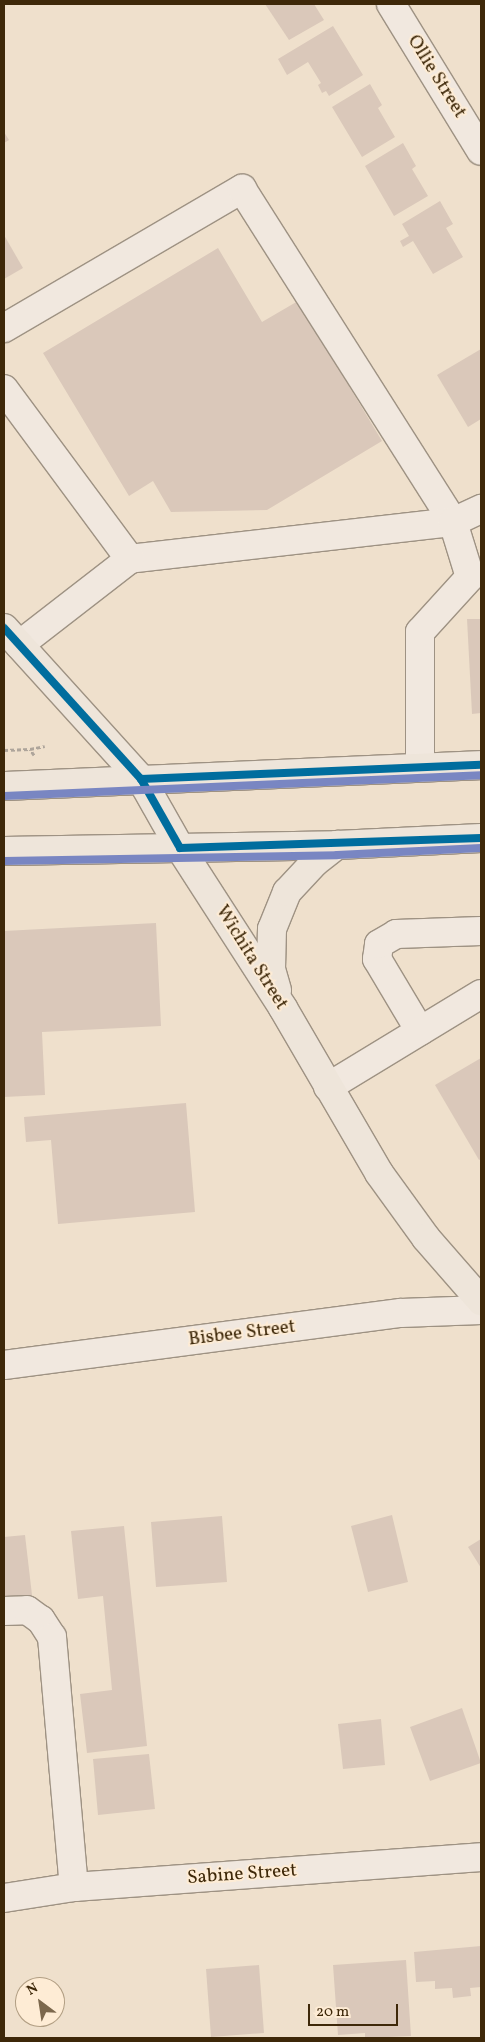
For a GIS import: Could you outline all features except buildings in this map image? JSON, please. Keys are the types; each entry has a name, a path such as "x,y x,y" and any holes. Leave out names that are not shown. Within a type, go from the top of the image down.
{"main road":[{"name":"Wichita Street","path":"12,637 141,779 180,848 283,1008 379,1174 426,1238 481,1301"},
{"path":"4,786 481,765"},
{"path":"4,851 337,845 481,838"},
{"path":"283,1008 270,970 272,929 287,892 314,862 337,845"}],"street":[{"name":"Ollie Street","path":"391,4 481,151"},
{"path":"4,328 242,189 453,522 476,579 420,632 420,768"},
{"path":"4,389 130,558"},
{"path":"12,637 130,558 453,522 481,509"},
{"path":"420,1031 377,959 380,944 396,934 481,931"},
{"path":"328,1087 481,994"},
{"name":"Bisbee Street","path":"4,1365 401,1313 481,1310"},
{"path":"4,1611 26,1610 41,1620 52,1637 74,1887"},
{"name":"Sabine Street","path":"4,1898 74,1887 481,1857"}],"path":[{"path":"4,750 30,749 45,746"},
{"path":"30,749 38,762"}],"transit line":[{"path":"4,628 141,779 180,848 481,838"},
{"path":"141,779 481,765"},
{"path":"4,796 481,775"},
{"path":"4,861 337,855 481,848"}]}
